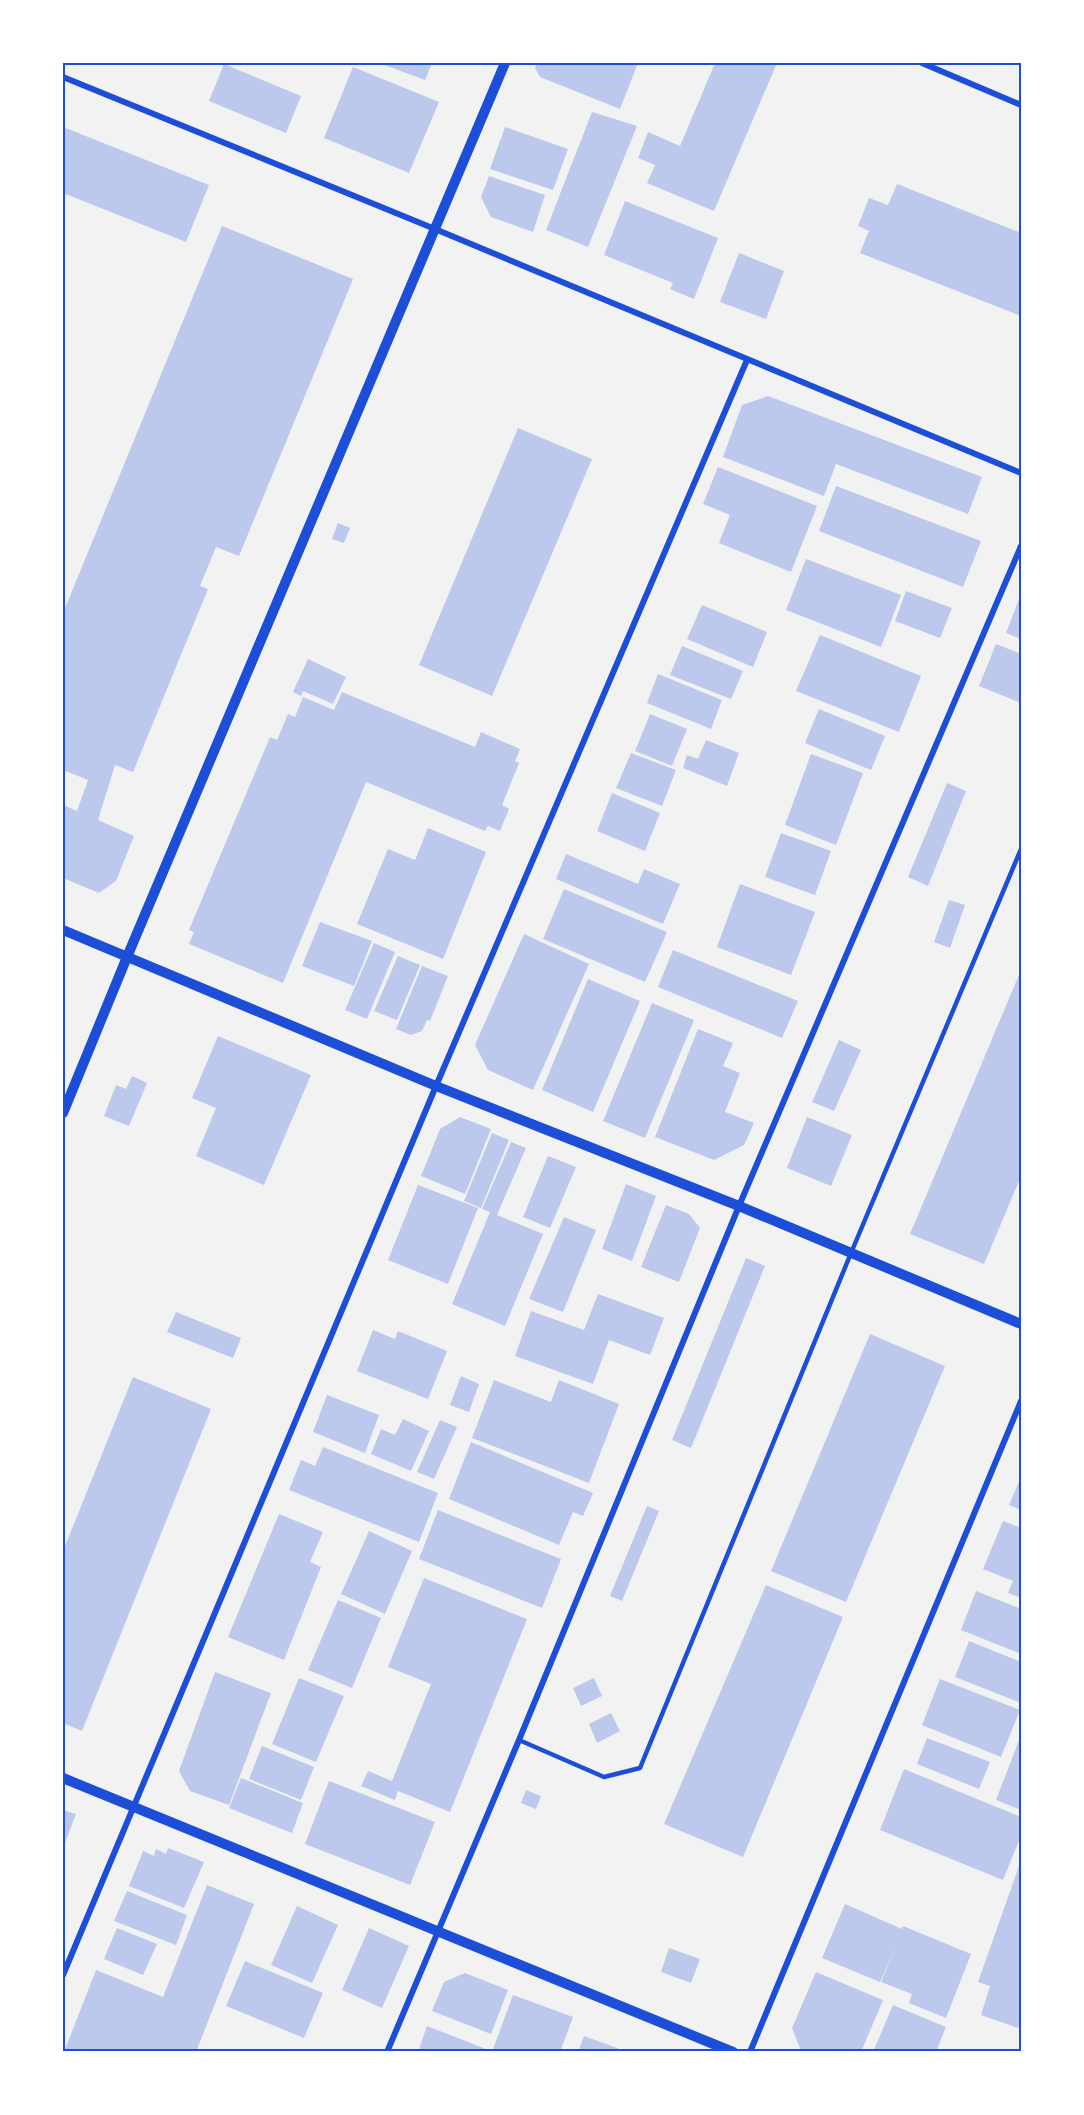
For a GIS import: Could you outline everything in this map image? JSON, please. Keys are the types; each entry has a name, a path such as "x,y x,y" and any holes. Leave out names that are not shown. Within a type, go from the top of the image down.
{"street":[{"path":"63,1113 505,63"},
{"path":"922,63 1021,105"},
{"path":"63,77 1021,473"},
{"path":"63,1975 436,1086 747,360"},
{"path":"387,2052 519,1740 739,1206 1021,546"},
{"path":"63,930 436,1086 739,1206 1021,1324"},
{"path":"750,2052 1021,1401"},
{"path":"63,1778 733,2052"}],"lane":[{"path":"519,1740 604,1777 640,1768 851,1252 1021,849"}],"building":[{"path":"379,63 432,63 425,80"},
{"path":"537,63 638,63 620,109 540,77 535,68"},
{"path":"715,63 777,63 714,211 647,183 655,165 638,158 648,132 680,146"},
{"path":"224,64 301,96 286,133 209,101"},
{"path":"353,67 439,102 409,173 324,138"},
{"path":"592,112 637,126 588,247 546,230"},
{"path":"63,127 209,185 186,242 63,193"},
{"path":"505,127 568,149 553,190 490,169"},
{"path":"489,176 545,195 533,232 491,217 481,197"},
{"path":"897,184 1021,233 1021,316 860,253 869,231 858,226 869,198 888,205"},
{"path":"625,201 718,238 694,299 670,289 673,283 604,255"},
{"path":"222,226 353,279 239,556 216,547 200,586 208,589 133,772 115,765 98,820 134,836 116,881 99,893 63,878 63,805 77,811 88,780 63,770 63,613"},
{"path":"739,253 784,271 766,319 720,302"},
{"path":"768,396 982,477 968,514 836,464 824,496 723,457 742,405"},
{"path":"518,428 592,459 492,696 419,665"},
{"path":"718,467 817,506 791,572 719,543 730,515 703,504"},
{"path":"836,486 981,541 963,587 819,531"},
{"path":"338,523 350,528 344,543 332,539"},
{"path":"806,559 901,595 881,647 786,610"},
{"path":"906,591 952,608 940,638 895,621"},
{"path":"1021,594 1021,639 1006,633"},
{"path":"702,605 767,632 753,667 687,639"},
{"path":"820,635 921,676 899,732 796,691"},
{"path":"996,644 1021,654 1021,703 979,686"},
{"path":"682,646 743,671 731,699 670,675"},
{"path":"308,659 346,677 333,704 303,691 301,696 293,692"},
{"path":"658,674 722,700 711,729 647,703"},
{"path":"342,692 475,747 481,732 520,749 515,761 519,763 502,805 509,809 500,831 488,826 485,831 366,782 283,983 189,944 194,932 189,930 270,737 277,740 288,714 295,717 303,697 334,710"},
{"path":"819,709 885,736 871,770 805,743"},
{"path":"650,714 687,729 672,766 635,751"},
{"path":"706,740 739,753 727,786 683,768 687,755 698,759"},
{"path":"631,753 676,770 662,806 616,788"},
{"path":"811,754 863,773 836,845 785,825"},
{"path":"947,783 966,791 928,886 908,877"},
{"path":"612,793 660,813 645,851 597,831"},
{"path":"428,828 486,852 443,959 357,924 388,849 415,860"},
{"path":"781,833 831,851 815,895 765,877"},
{"path":"566,854 638,884 644,869 680,884 663,924 556,879"},
{"path":"740,884 815,912 791,975 717,947"},
{"path":"564,889 667,932 645,982 543,939"},
{"path":"949,900 965,905 950,948 934,942"},
{"path":"320,922 372,941 354,986 302,966"},
{"path":"524,934 589,964 533,1090 488,1070 475,1045"},
{"path":"374,943 395,952 367,1019 345,1010"},
{"path":"673,950 798,1001 782,1038 658,987"},
{"path":"398,956 420,965 397,1020 374,1011"},
{"path":"422,966 448,976 430,1021 427,1020 422,1031 411,1035 396,1029"},
{"path":"1021,970 1021,1176 984,1264 910,1234"},
{"path":"588,979 640,1001 593,1112 542,1090"},
{"path":"652,1003 694,1020 645,1138 603,1121"},
{"path":"698,1029 733,1043 723,1066 740,1073 725,1112 754,1123 744,1145 714,1160 655,1137"},
{"path":"218,1036 311,1075 264,1185 196,1156 216,1108 192,1098"},
{"path":"839,1040 861,1050 834,1111 812,1102"},
{"path":"132,1076 147,1083 129,1126 104,1116 116,1085 126,1089"},
{"path":"460,1117 491,1129 465,1194 421,1176 440,1129"},
{"path":"807,1117 852,1135 831,1186 787,1168"},
{"path":"492,1133 509,1140 481,1208 464,1201"},
{"path":"511,1142 526,1148 497,1215 543,1234 505,1326 452,1304 490,1212 482,1209"},
{"path":"548,1156 576,1167 550,1228 523,1217"},
{"path":"626,1184 656,1196 632,1261 602,1249"},
{"path":"418,1185 478,1208 448,1284 388,1260"},
{"path":"666,1205 689,1214 700,1228 679,1282 641,1267"},
{"path":"564,1217 596,1230 563,1312 529,1299"},
{"path":"746,1258 765,1266 691,1448 672,1440"},
{"path":"598,1294 664,1318 650,1355 609,1340 593,1384 515,1356 531,1311 584,1330"},
{"path":"176,1312 241,1338 233,1358 167,1332"},
{"path":"373,1330 395,1339 398,1331 447,1351 428,1399 357,1371"},
{"path":"870,1334 945,1366 846,1602 771,1571"},
{"path":"461,1376 479,1384 469,1412 450,1405"},
{"path":"133,1377 211,1409 82,1731 63,1723 63,1551"},
{"path":"494,1380 551,1402 559,1380 619,1404 589,1483 472,1438"},
{"path":"327,1395 379,1415 365,1453 313,1432"},
{"path":"403,1419 429,1431 411,1471 371,1454 381,1429 395,1435"},
{"path":"440,1420 457,1427 434,1479 417,1472"},
{"path":"471,1442 593,1493 583,1516 573,1512 559,1545 449,1499"},
{"path":"323,1447 438,1493 419,1542 289,1490 301,1460 315,1466"},
{"path":"1021,1477 1021,1510 1009,1505"},
{"path":"647,1506 659,1511 622,1601 610,1596"},
{"path":"438,1510 561,1559 542,1608 419,1559"},
{"path":"279,1514 323,1532 310,1562 321,1567 284,1660 228,1637"},
{"path":"1003,1521 1021,1528 1021,1598 1008,1593 1013,1581 983,1569"},
{"path":"369,1531 412,1551 385,1614 341,1594"},
{"path":"424,1578 527,1619 450,1812 398,1791 395,1800 361,1786 368,1771 392,1781 431,1684 388,1667"},
{"path":"766,1585 843,1617 743,1857 664,1824"},
{"path":"976,1591 1021,1609 1021,1654 961,1630"},
{"path":"338,1600 381,1618 352,1688 308,1670"},
{"path":"969,1641 1021,1662 1019,1678 1021,1679 1021,1703 955,1677"},
{"path":"215,1672 271,1693 229,1805 190,1791 179,1771"},
{"path":"299,1678 344,1696 316,1762 272,1744"},
{"path":"594,1678 602,1696 581,1706 573,1688"},
{"path":"940,1679 1020,1710 1001,1757 922,1725"},
{"path":"611,1713 620,1731 597,1743 589,1724"},
{"path":"1021,1735 1021,1810 996,1800"},
{"path":"927,1738 990,1762 979,1789 917,1764"},
{"path":"262,1746 314,1767 301,1800 249,1779"},
{"path":"904,1769 1021,1817 1021,1836 1003,1880 880,1830"},
{"path":"241,1778 303,1803 292,1833 229,1808"},
{"path":"329,1781 435,1822 410,1885 305,1844"},
{"path":"526,1790 541,1796 536,1809 521,1803"},
{"path":"63,1810 76,1814 63,1848"},
{"path":"168,1848 204,1862 184,1908 129,1886 143,1851 154,1856 156,1849 166,1854"},
{"path":"1019,1866 1021,1867 1021,2020 1018,2028 981,2015 990,1986 978,1982"},
{"path":"207,1885 254,1904 196,2052 64,2052 96,1970 163,1997"},
{"path":"127,1891 187,1915 176,1945 114,1921"},
{"path":"845,1904 902,1929 903,1926 971,1954 946,2018 909,2003 912,1994 881,1982 896,1945 880,1982 822,1958"},
{"path":"297,1906 338,1925 312,1983 271,1965"},
{"path":"117,1928 157,1944 143,1975 104,1959"},
{"path":"369,1928 409,1946 382,2008 342,1990"},
{"path":"669,1948 700,1959 691,1983 661,1972"},
{"path":"245,1961 323,1993 304,2038 226,2006"},
{"path":"816,1972 883,2000 861,2052 801,2051 792,2028"},
{"path":"465,1973 508,1990 491,2034 432,2011 444,1982"},
{"path":"513,1995 573,2017 560,2052 492,2052"},
{"path":"893,2005 946,2027 936,2052 873,2052"},
{"path":"427,2026 486,2049 485,2052 418,2052"},
{"path":"584,2036 628,2052 578,2052"}]}
